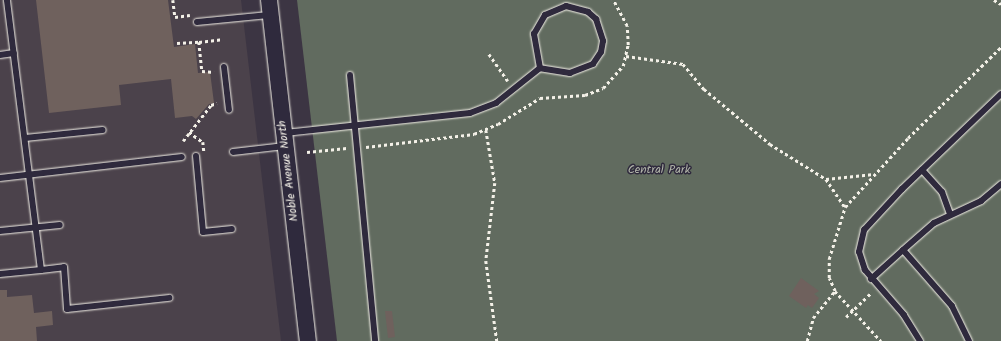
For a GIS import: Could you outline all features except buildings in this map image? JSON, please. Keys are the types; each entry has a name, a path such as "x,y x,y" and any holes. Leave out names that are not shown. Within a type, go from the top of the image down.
{"street":[{"name":"Noble Avenue North","path":"270,7 308,341"}],"lane":[{"path":"7,0 41,270"},
{"path":"566,6 582,9 596,19 603,41 602,52 594,64 570,74 540,68 534,34 545,15 566,6"},
{"path":"197,22 270,7"},
{"path":"0,55 14,53"},
{"path":"224,67 229,110"},
{"path":"233,152 353,126 470,113 495,104 540,68"},
{"path":"350,75 353,126 375,341"},
{"path":"920,341 904,315 877,287 860,261 860,243 864,230 922,170 1001,94"},
{"path":"25,138 103,130"},
{"path":"196,156 204,232 232,229"},
{"path":"0,178 182,157"},
{"path":"922,170 942,192 950,214"},
{"path":"871,279 925,229 950,214 981,201 1001,184"},
{"path":"0,231 60,225"},
{"path":"903,250 952,306 969,341"},
{"path":"0,274 64,267 67,309 169,298"}],"path":[{"path":"173,0 175,17 196,14"},
{"path":"994,0 1001,4"},
{"path":"177,43 222,40"},
{"path":"199,42 202,71 214,70 215,77"},
{"path":"881,341 854,309 835,291 829,278 829,258 844,207 874,174 1001,47"},
{"path":"489,54 514,89"},
{"path":"626,56 682,64 704,89 770,144 826,179 844,207"},
{"path":"183,140 211,105 218,105 217,98"},
{"path":"486,130 495,183 486,261 497,341"},
{"path":"189,132 203,142 205,155"},
{"path":"826,179 874,174"},
{"path":"846,317 877,287"},
{"path":"807,341 812,318 835,291"}],"shaded area":[{"path":"0,0 241,0 281,341 0,341"}],"green space":[{"name":"Central Park","path":"297,0 1001,0 1001,341 337,341"}]}
